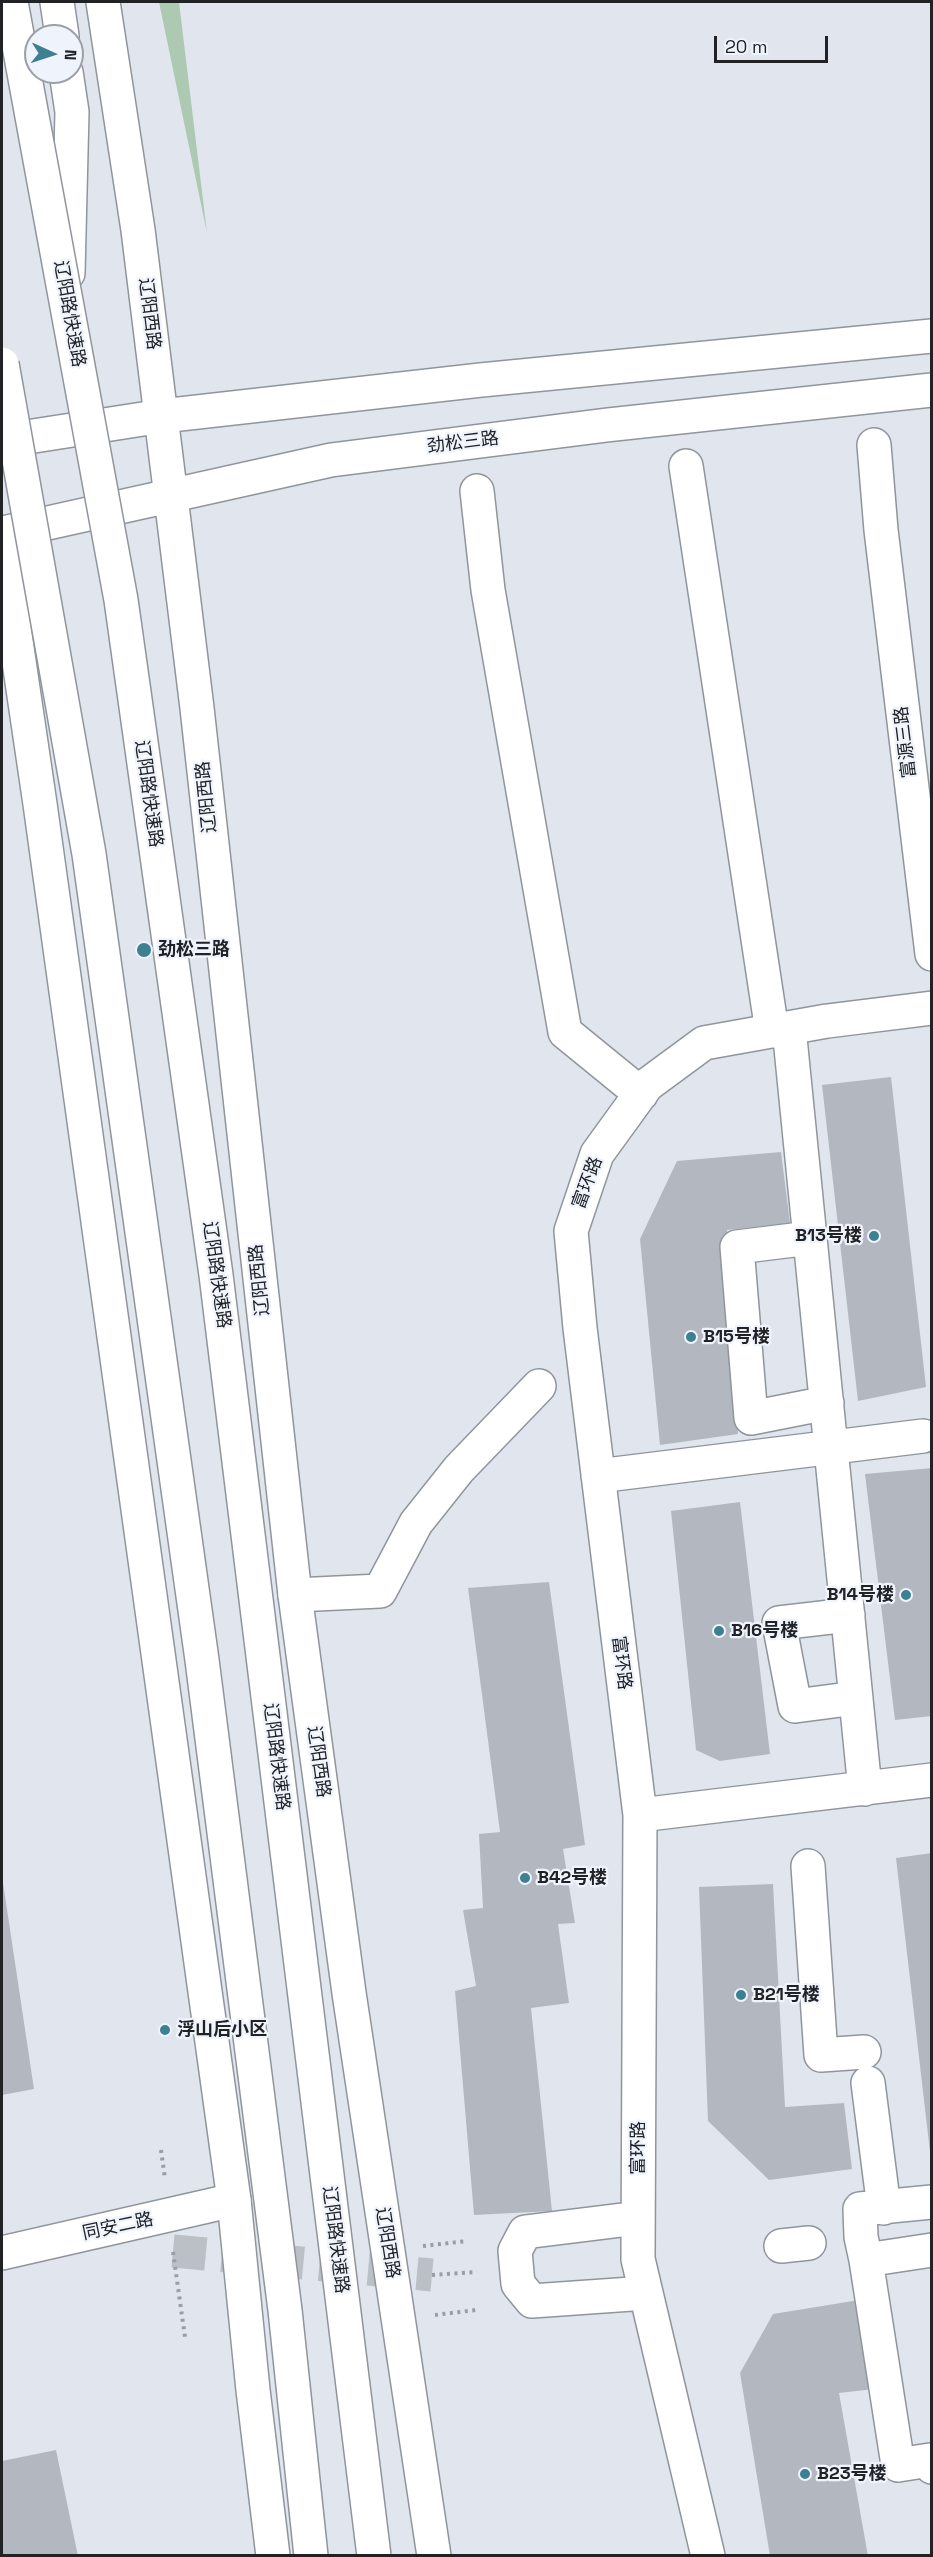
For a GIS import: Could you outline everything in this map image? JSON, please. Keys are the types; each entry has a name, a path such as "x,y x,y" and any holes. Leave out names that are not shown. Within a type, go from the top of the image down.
{"main road":[{"name":"辽阳路快速路","path":"11,2 121,600 216,1275 374,2556"},
{"path":"57,2 60,24"},
{"name":"辽阳西路","path":"103,2 138,230 162,416 296,1595 350,2005 434,2556"},
{"path":"67,308 72,112 68,84"},
{"path":"2,441 162,416 481,380 932,336"},
{"path":"2,364 89,854 202,1660 285,2310 310,2556"},
{"name":"劲松三路","path":"2,534 171,494 331,460 608,425 932,390"},
{"name":"富源三路","path":"874,445 881,530 932,954"},
{"path":"686,466 780,1029 810,1238 865,1789"},
{"path":"477,491 488,590 565,1032 641,1094"},
{"path":"2,546 234,2200 253,2390 273,2556"},
{"name":"富环路","path":"708,2556 638,2259 640,1815 580,1328 571,1231 597,1154 647,1085 704,1043 780,1029 932,1008"},
{"path":"810,1238 737,1247 751,1418 827,1403"},
{"path":"296,1595 380,1591 416,1523 459,1469 539,1386"},
{"path":"598,1476 923,1436"},
{"path":"848,1615 779,1623 795,1706 856,1698"},
{"path":"640,1815 932,1780"},
{"path":"808,1866 821,2055 866,2068 884,2208"},
{"name":"同安二路","path":"2,2253 234,2200"},
{"path":"932,2202 860,2209 861,2237 897,2465 930,2460 932,2467"},
{"path":"638,2218 525,2232 515,2251 518,2284 532,2301 646,2293"},
{"path":"866,2260 932,2250"}],"path":[{"path":"423,2247 467,2241"},
{"path":"173,2251 185,2337"},
{"path":"432,2275 477,2272"},
{"path":"430,2316 476,2310"}],"green space":[{"path":"159,2 179,2 207,233"}],"building":[{"name":"B13号楼","path":"891,1077 926,1387 858,1401 822,1085"},
{"name":"B15号楼","path":"781,1152 790,1223 727,1230 738,1434 660,1445 640,1239 677,1161"},
{"name":"B14号楼","path":"932,1468 932,1716 895,1720 865,1474"},
{"name":"B16号楼","path":"740,1502 770,1754 720,1761 696,1750 671,1511"},
{"name":"B42号楼","path":"549,1582 585,1845 563,1849 575,1923 558,1924 569,2003 531,2008 552,2211 474,2215 455,1991 476,1986 463,1910 483,1908 479,1834 500,1832 468,1588"},
{"path":"932,1853 932,2152 930,2152 896,1858"},
{"path":"2,1876 34,2089 2,2095"},
{"name":"B21号楼","path":"773,1884 785,2107 844,2103 852,2169 769,2180 708,2121 699,1887"},
{"name":"B23号楼","path":"859,2300 874,2389 839,2393 868,2556 770,2556 740,2373 773,2314"},
{"path":"56,2450 78,2556 2,2556 2,2461"}],"tunnel":[{"path":"173,2251 432,2275"}],"place":[{"name":"劲松三路","path":"144,950"},
{"name":"B13号楼","path":"874,1236"},
{"name":"B15号楼","path":"691,1337"},
{"name":"B14号楼","path":"906,1595"},
{"name":"B16号楼","path":"719,1631"},
{"name":"B42号楼","path":"525,1878"},
{"name":"B21号楼","path":"741,1995"},
{"name":"浮山后小区","path":"165,2030"},
{"name":"B23号楼","path":"805,2474"}]}
